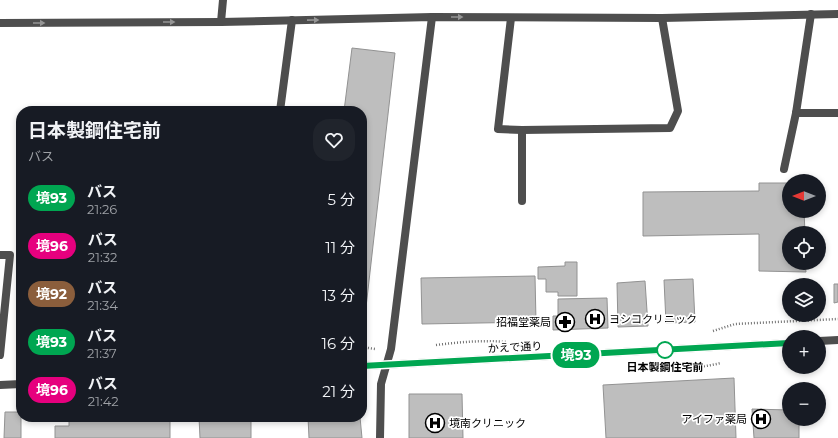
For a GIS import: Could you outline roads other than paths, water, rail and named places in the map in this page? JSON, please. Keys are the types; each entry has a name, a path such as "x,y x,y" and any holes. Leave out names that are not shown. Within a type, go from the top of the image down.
{"street":[{"path":"221,22 223,0"},
{"path":"784,169 796,113 811,14"},
{"path":"0,23 221,22 432,17 662,18 838,14"},
{"path":"380,438 381,384 391,349 432,17"},
{"path":"511,18 498,129 522,130 670,128 678,111 662,18"},
{"path":"281,106 292,20"},
{"path":"796,113 838,113"},
{"path":"522,130 522,201"},
{"path":"0,255 10,255 0,355"},
{"path":"826,341 838,340"},
{"name":"かえで通り","path":"367,366 782,343"},
{"path":"0,385 16,384"}],"place":[{"name":"ヨシコクリニック","path":"595,319"},
{"name":"招福堂薬局","path":"565,322"},
{"name":"日本製鋼住宅前","path":"665,350"},
{"name":"アイファ薬局","path":"761,419"},
{"name":"境南クリニック","path":"435,423"}]}
